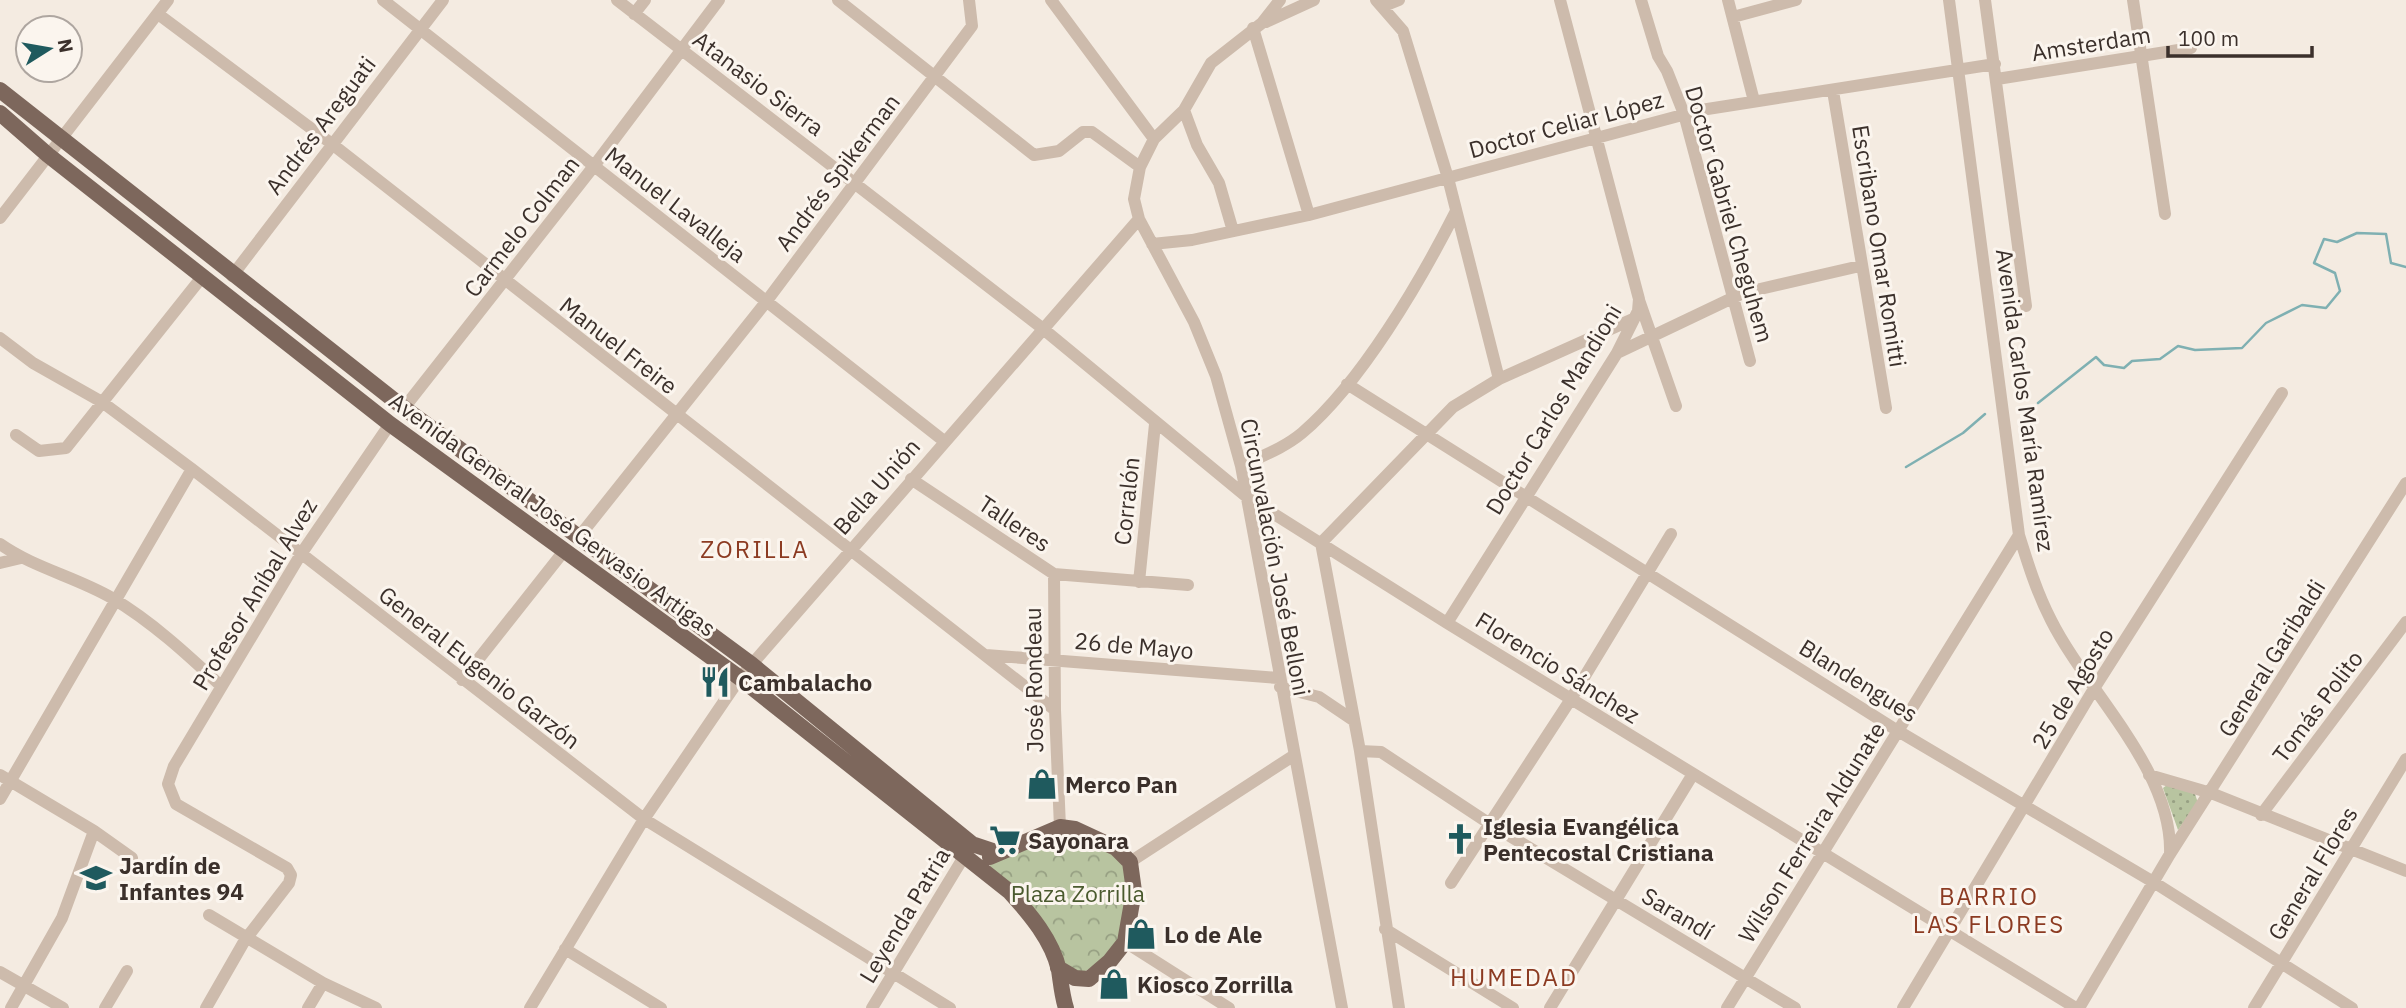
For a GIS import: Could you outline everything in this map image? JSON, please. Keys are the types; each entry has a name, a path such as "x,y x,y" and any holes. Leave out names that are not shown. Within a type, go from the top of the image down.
{"main road":[{"name":"Avenida General José Gervasio Artigas","path":"0,90 232,276 404,408 751,664 968,850 1032,918 1058,968"},
{"name":"Avenida General José Gervasio Artigas","path":"0,113 48,155 390,424 740,678 968,850 996,852"},
{"path":"987,873 986,862 996,852 1060,827 1075,829 1116,848 1130,862 1133,891 1125,942 1110,961 1074,992 1067,1008"},
{"path":"1058,968 1075,978 1089,979"},
{"path":"1058,968 1067,1008"}],"street":[{"path":"0,218 168,0"},
{"name":"Manuel Lavalleja","path":"383,0 944,441"},
{"name":"Andrés Areguati","path":"232,276 443,0"},
{"name":"Atanasio Sierra","path":"617,0 1042,328"},
{"path":"634,14 645,0"},
{"name":"Carmelo Colman","path":"404,408 594,166 719,0"},
{"path":"838,0 1034,155 1059,151 1083,132 1092,132 1140,167"},
{"name":"Andrés Spikerman","path":"578,538 766,302 972,26 969,0"},
{"path":"1051,0 1154,139"},
{"path":"1258,26 1280,0"},
{"path":"1258,26 1314,0"},
{"path":"1380,3 1399,0"},
{"name":"Doctor Carlos Mandioni","path":"1447,623 1617,353 1639,299 1560,0"},
{"name":"Doctor Gabriel Cheguhem","path":"1642,0 1658,56 1684,114 1750,361"},
{"path":"1728,0 1754,101"},
{"path":"1733,17 1796,0"},
{"name":"Avenida Carlos María Ramírez","path":"1949,0 2019,535 2031,573 2052,621 2149,775"},
{"name":"Avenida Carlos María Ramírez","path":"1985,0 2026,306"},
{"path":"2133,0 2165,214"},
{"path":"1380,3 1404,31 1448,178 1499,379"},
{"name":"Manuel Freire","path":"158,13 332,144 504,282 1055,710"},
{"path":"1258,26 1309,215"},
{"name":"Circunvalación José Belloni","path":"1258,26 1212,63 1184,110 1154,139 1140,167 1134,199 1139,219 1195,322 1216,376 1241,466 1279,683 1342,1008"},
{"name":"Amsterdam","path":"1997,79 2191,48"},
{"name":"Doctor Celiar López","path":"1152,244 1309,215 1684,114 1995,64"},
{"name":"Escribano Omar Romitti","path":"1833,91 1860,266 1886,408"},
{"path":"1184,110 1197,145 1219,183 1233,231"},
{"path":"1241,466 1282,448 1303,433 1346,384 1381,337 1455,213"},
{"name":"Bella Unión","path":"530,1008 644,819 740,678 1139,219"},
{"path":"1617,353 1735,297 1860,266"},
{"path":"16,435 39,451 66,448 202,277"},
{"path":"1639,299 1676,406"},
{"path":"1321,543 1461,401 1499,379 1633,319"},
{"name":"Florencio Sánchez","path":"1042,328 1155,424 1247,497 1570,699 1949,932 2078,1008"},
{"name":"General Eugenio Garzón","path":"0,338 33,363 102,402 192,469 644,819 950,1008"},
{"name":"Blandengues","path":"1346,384 1648,571 1898,731 2155,883 2352,1008"},
{"name":"25 de Agosto","path":"1903,1008 2095,688 2282,393"},
{"name":"Profesor Aníbal Alvez","path":"245,940 289,883 287,868 176,804 168,784 174,766 301,554 390,424"},
{"name":"Corralón","path":"1139,582 1155,424"},
{"path":"0,799 5,778 192,469"},
{"name":"Talleres","path":"911,479 1054,574 1188,584"},
{"name":"General Garibaldi","path":"2078,1008 2171,854 2406,483"},
{"path":"1451,883 1570,699 1671,534"},
{"name":"Wilson Ferreira Aldunate","path":"1727,1008 2019,535"},
{"name":"Circunvalación José Belloni","path":"1321,543 1360,751 1399,1008"},
{"path":"0,544 21,558 71,576 114,599 196,662 221,687"},
{"path":"462,680 564,551"},
{"path":"0,563 21,558"},
{"name":"José Rondeau","path":"1054,574 1055,710 1060,827"},
{"name":"Tomás Polito","path":"2261,816 2406,622"},
{"name":"26 de Mayo","path":"986,655 1279,683 1319,697 1353,720"},
{"name":"Sarandí","path":"1360,751 1381,752 1490,824 1795,1008"},
{"path":"1130,862 1293,756"},
{"name":"General Flores","path":"2254,1008 2406,759"},
{"path":"1550,1008 1693,774"},
{"path":"2149,775 2211,793 2261,816 2406,870"},
{"path":"2149,775 2169,822 2171,854"},
{"path":"5,778 94,831 132,858"},
{"path":"11,1008 62,918 94,831"},
{"name":"Leyenda Patria","path":"872,1008 968,850"},
{"path":"209,915 245,940 323,983 376,1008"},
{"path":"1385,929 1513,1008"},
{"path":"206,1008 245,940"},
{"path":"1125,942 1229,1008"},
{"path":"565,949 661,1008"},
{"path":"105,1008 127,971"},
{"path":"0,972 63,1008"},
{"path":"308,1008 323,983"}],"green space":[{"path":"2167,785 2195,794 2198,803 2178,830 2163,788"},
{"name":"Plaza Zorrilla","path":"1056,834 1082,839 1107,850 1120,861 1126,879 1126,905 1118,941 1103,959 1083,972 1071,971 990,868 990,864"}],"waterway":[{"path":"2038,403 2096,357 2104,365 2124,368 2132,361 2160,359 2178,346 2195,350 2242,348 2266,323 2302,305 2326,308 2340,291 2335,273 2314,263 2324,239 2337,242 2357,233 2386,234 2391,263 2406,267"},
{"path":"1906,467 1963,433 1985,414"}],"place":[{"name":"Cambalacho","path":"715,682"},
{"name":"Merco Pan","path":"1042,784"},
{"name":"Iglesia Evangélica Pentecostal Cristiana","path":"1460,839"},
{"name":"Sayonara","path":"1005,840"},
{"name":"Jardín de Infantes 94","path":"96,878"},
{"name":"Lo de Ale","path":"1141,934"},
{"name":"Kiosco Zorrilla","path":"1114,984"}],"district":[{"name":"ZORILLA","path":"755,549"},
{"name":"BARRIO LAS FLORES","path":"1989,910"},
{"name":"HUMEDAD","path":"1514,977"}]}
